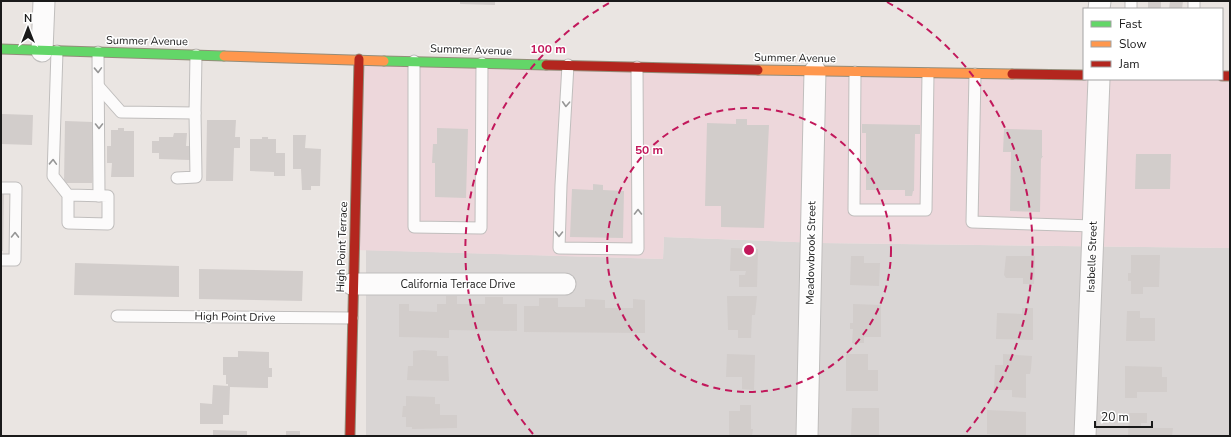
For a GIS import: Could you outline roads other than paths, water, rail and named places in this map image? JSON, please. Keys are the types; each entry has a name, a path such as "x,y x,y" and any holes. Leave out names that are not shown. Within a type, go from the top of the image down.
{"main road":[{"name":"Summer Avenue","path":"1,49 928,74 1083,75"},
{"name":"High Point Terrace","path":"350,436 352,284 355,250 359,59"}],"street":[{"path":"44,1 50,51"},
{"name":"Meadowbrook Street","path":"807,436 815,71"},
{"name":"Isabelle Street","path":"1085,436 1099,80"},
{"name":"California Terrace Drive","path":"352,284 565,284"}],"lane":[{"path":"50,51 53,176 68,195 68,223 108,224 108,196 68,195"},
{"path":"98,52 99,196"},
{"path":"176,178 196,177 196,55"},
{"path":"414,61 414,227 481,228 482,63"},
{"path":"568,65 559,248 638,249 637,67"},
{"path":"855,72 854,210 926,210 928,74"},
{"path":"975,74 972,222 1093,226"},
{"path":"99,88 121,112 195,113"},
{"path":"1,188 16,188 15,260 1,260"},
{"name":"High Point Drive","path":"117,316 352,318"}]}
